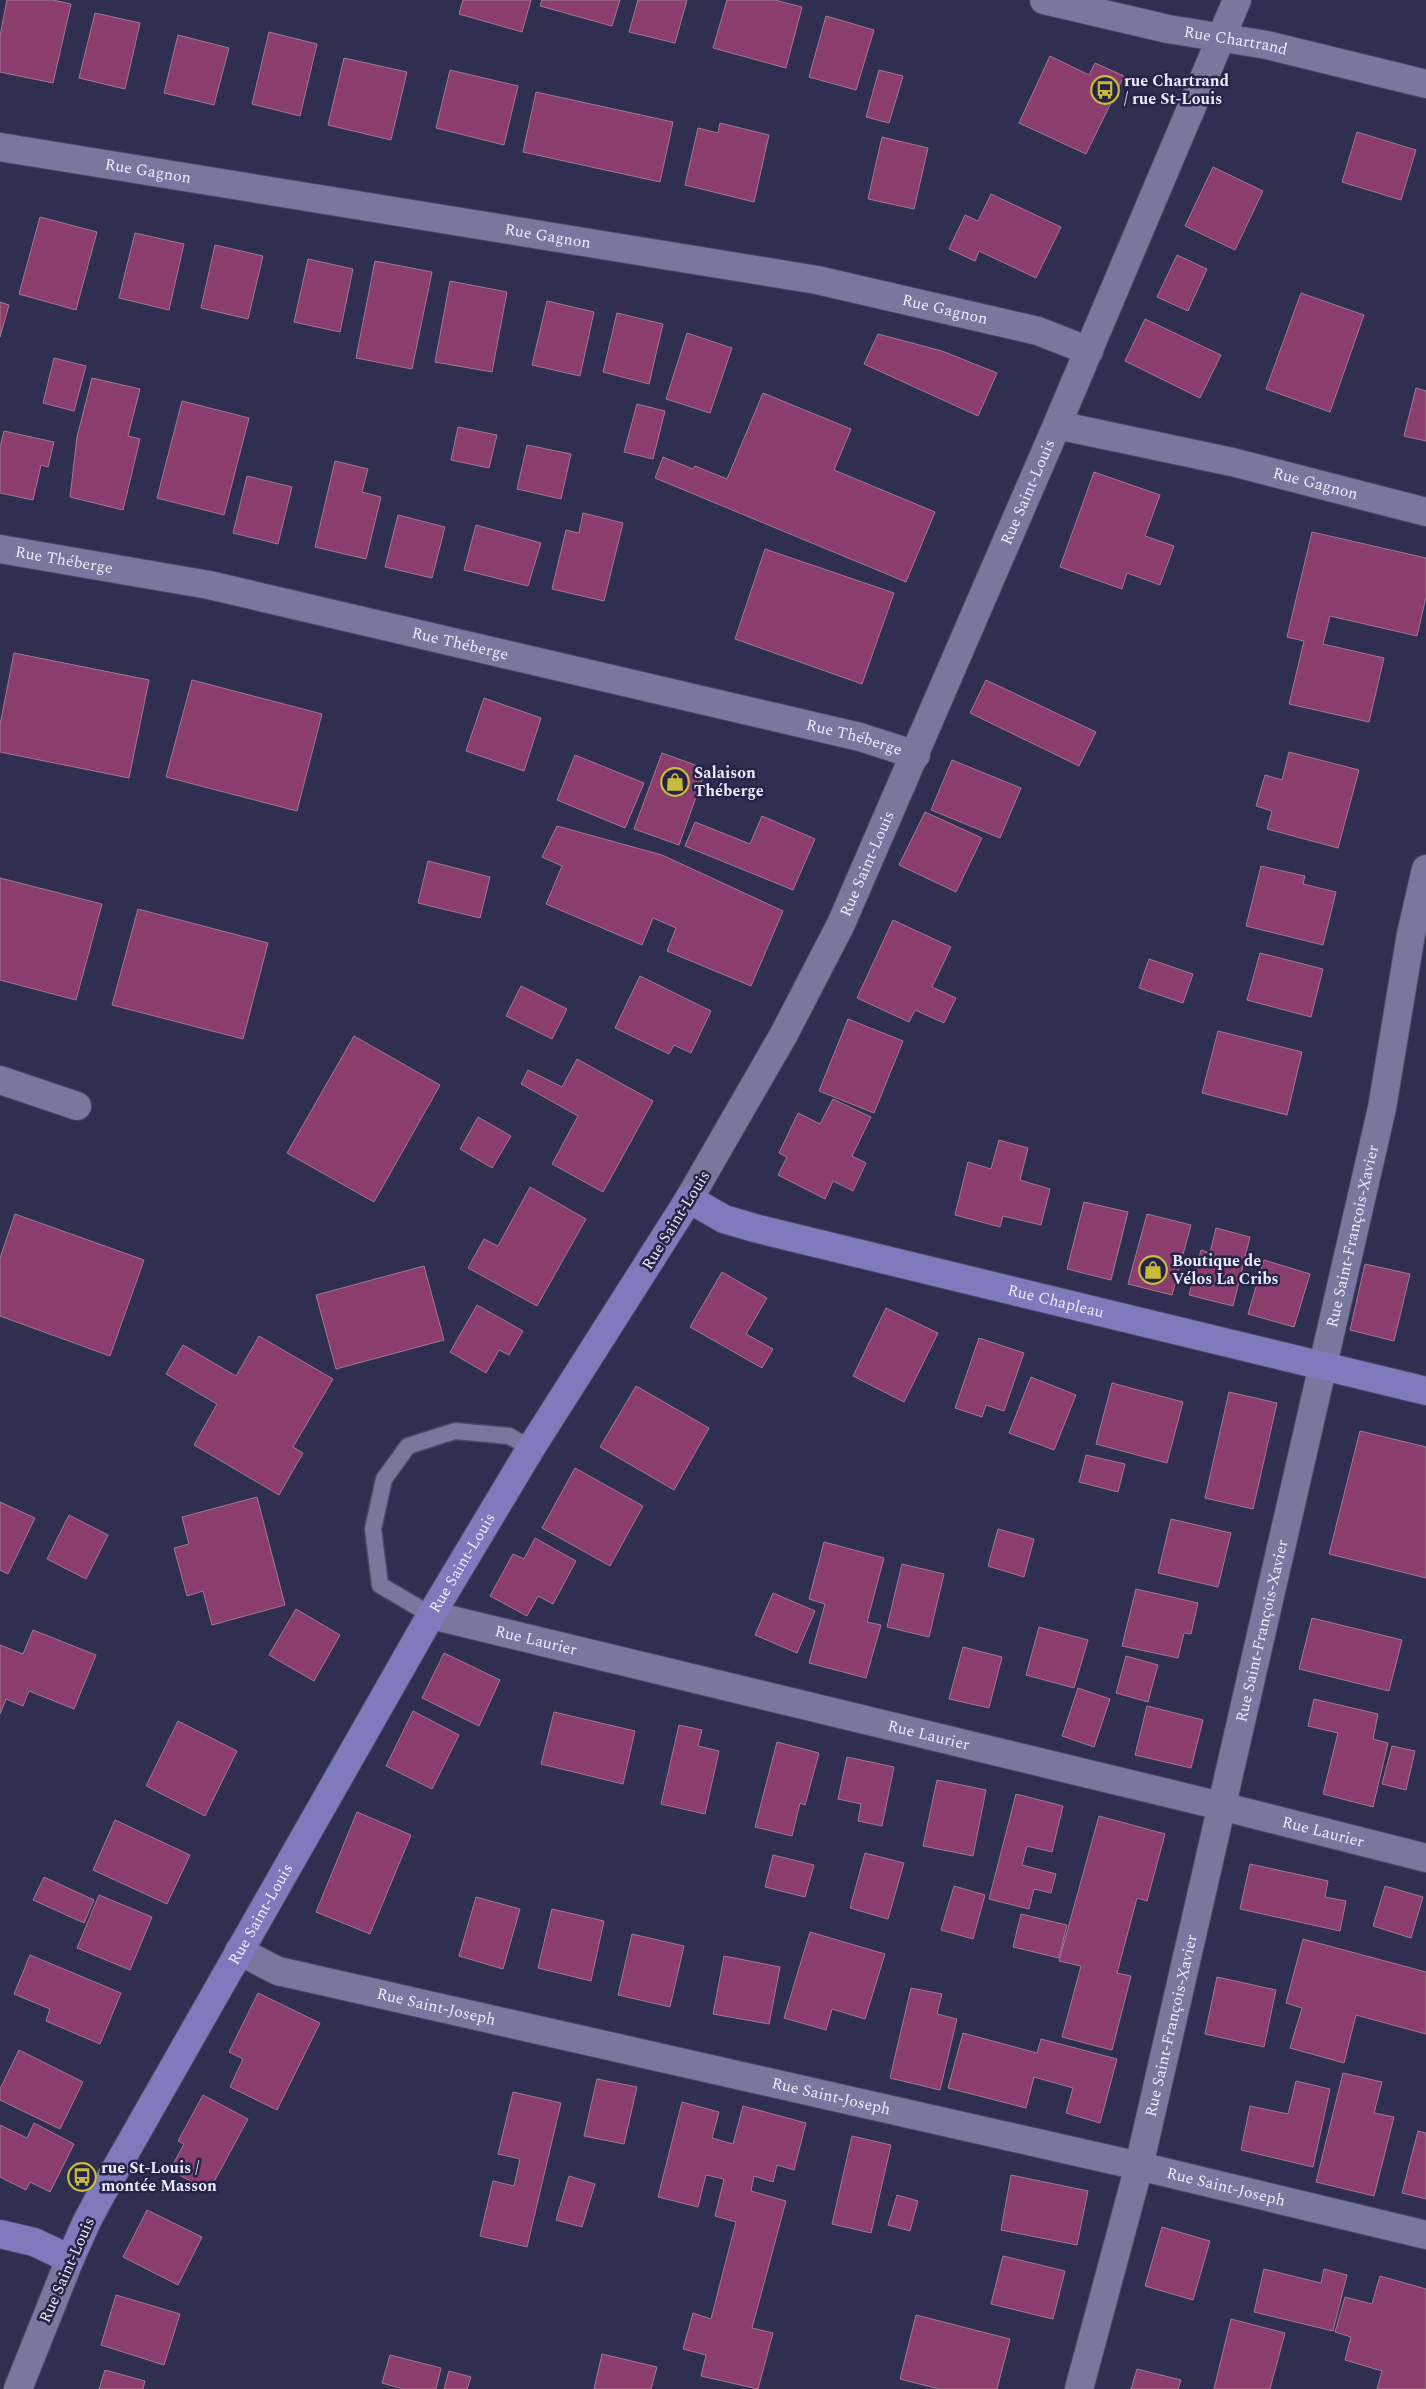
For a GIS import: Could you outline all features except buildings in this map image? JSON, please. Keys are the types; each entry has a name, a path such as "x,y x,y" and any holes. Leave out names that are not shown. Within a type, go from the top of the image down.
{"main road":[{"name":"Rue Chapleau","path":"689,1199 724,1219 758,1229 1322,1364 1426,1391"},
{"name":"Rue Saint-Louis","path":"70,2259 87,2221 431,1615 532,1448 689,1199"},
{"path":"0,2234 34,2242 70,2259"}],"street":[{"name":"Rue Chartrand","path":"1044,0 1168,29 1266,45 1426,84"},
{"name":"Rue Saint-Louis","path":"689,1199 709,1168 823,961 916,755 1237,0"},
{"name":"Rue Gagnon","path":"0,146 817,280 1038,331 1089,350"},
{"name":"Rue Gagnon","path":"1057,425 1232,462 1426,512"},
{"name":"Rue Théberge","path":"0,549 209,585 860,737 916,755"},
{"name":"Rue Saint-François-Xavier","path":"1079,2389 1139,2166 1382,1108 1418,936 1426,869"},
{"path":"0,1080 77,1106"},
{"name":"Rue Laurier","path":"431,1615 1221,1806 1426,1858"},
{"name":"Rue Saint-Joseph","path":"239,1951 278,1971 1139,2166 1426,2235"},
{"name":"Rue Saint-Louis","path":"18,2389 70,2259"}],"lane":[{"path":"431,1615 380,1586 373,1529 384,1478 408,1446 456,1431 509,1436 532,1448"}],"place":[{"name":"rue Chartrand / rue St-Louis","path":"1105,90"},
{"name":"Salaison Théberge","path":"675,782"},
{"name":"Boutique de Vélos La Cribs","path":"1153,1270"},
{"name":"rue St-Louis / montée Masson","path":"82,2177"}]}
